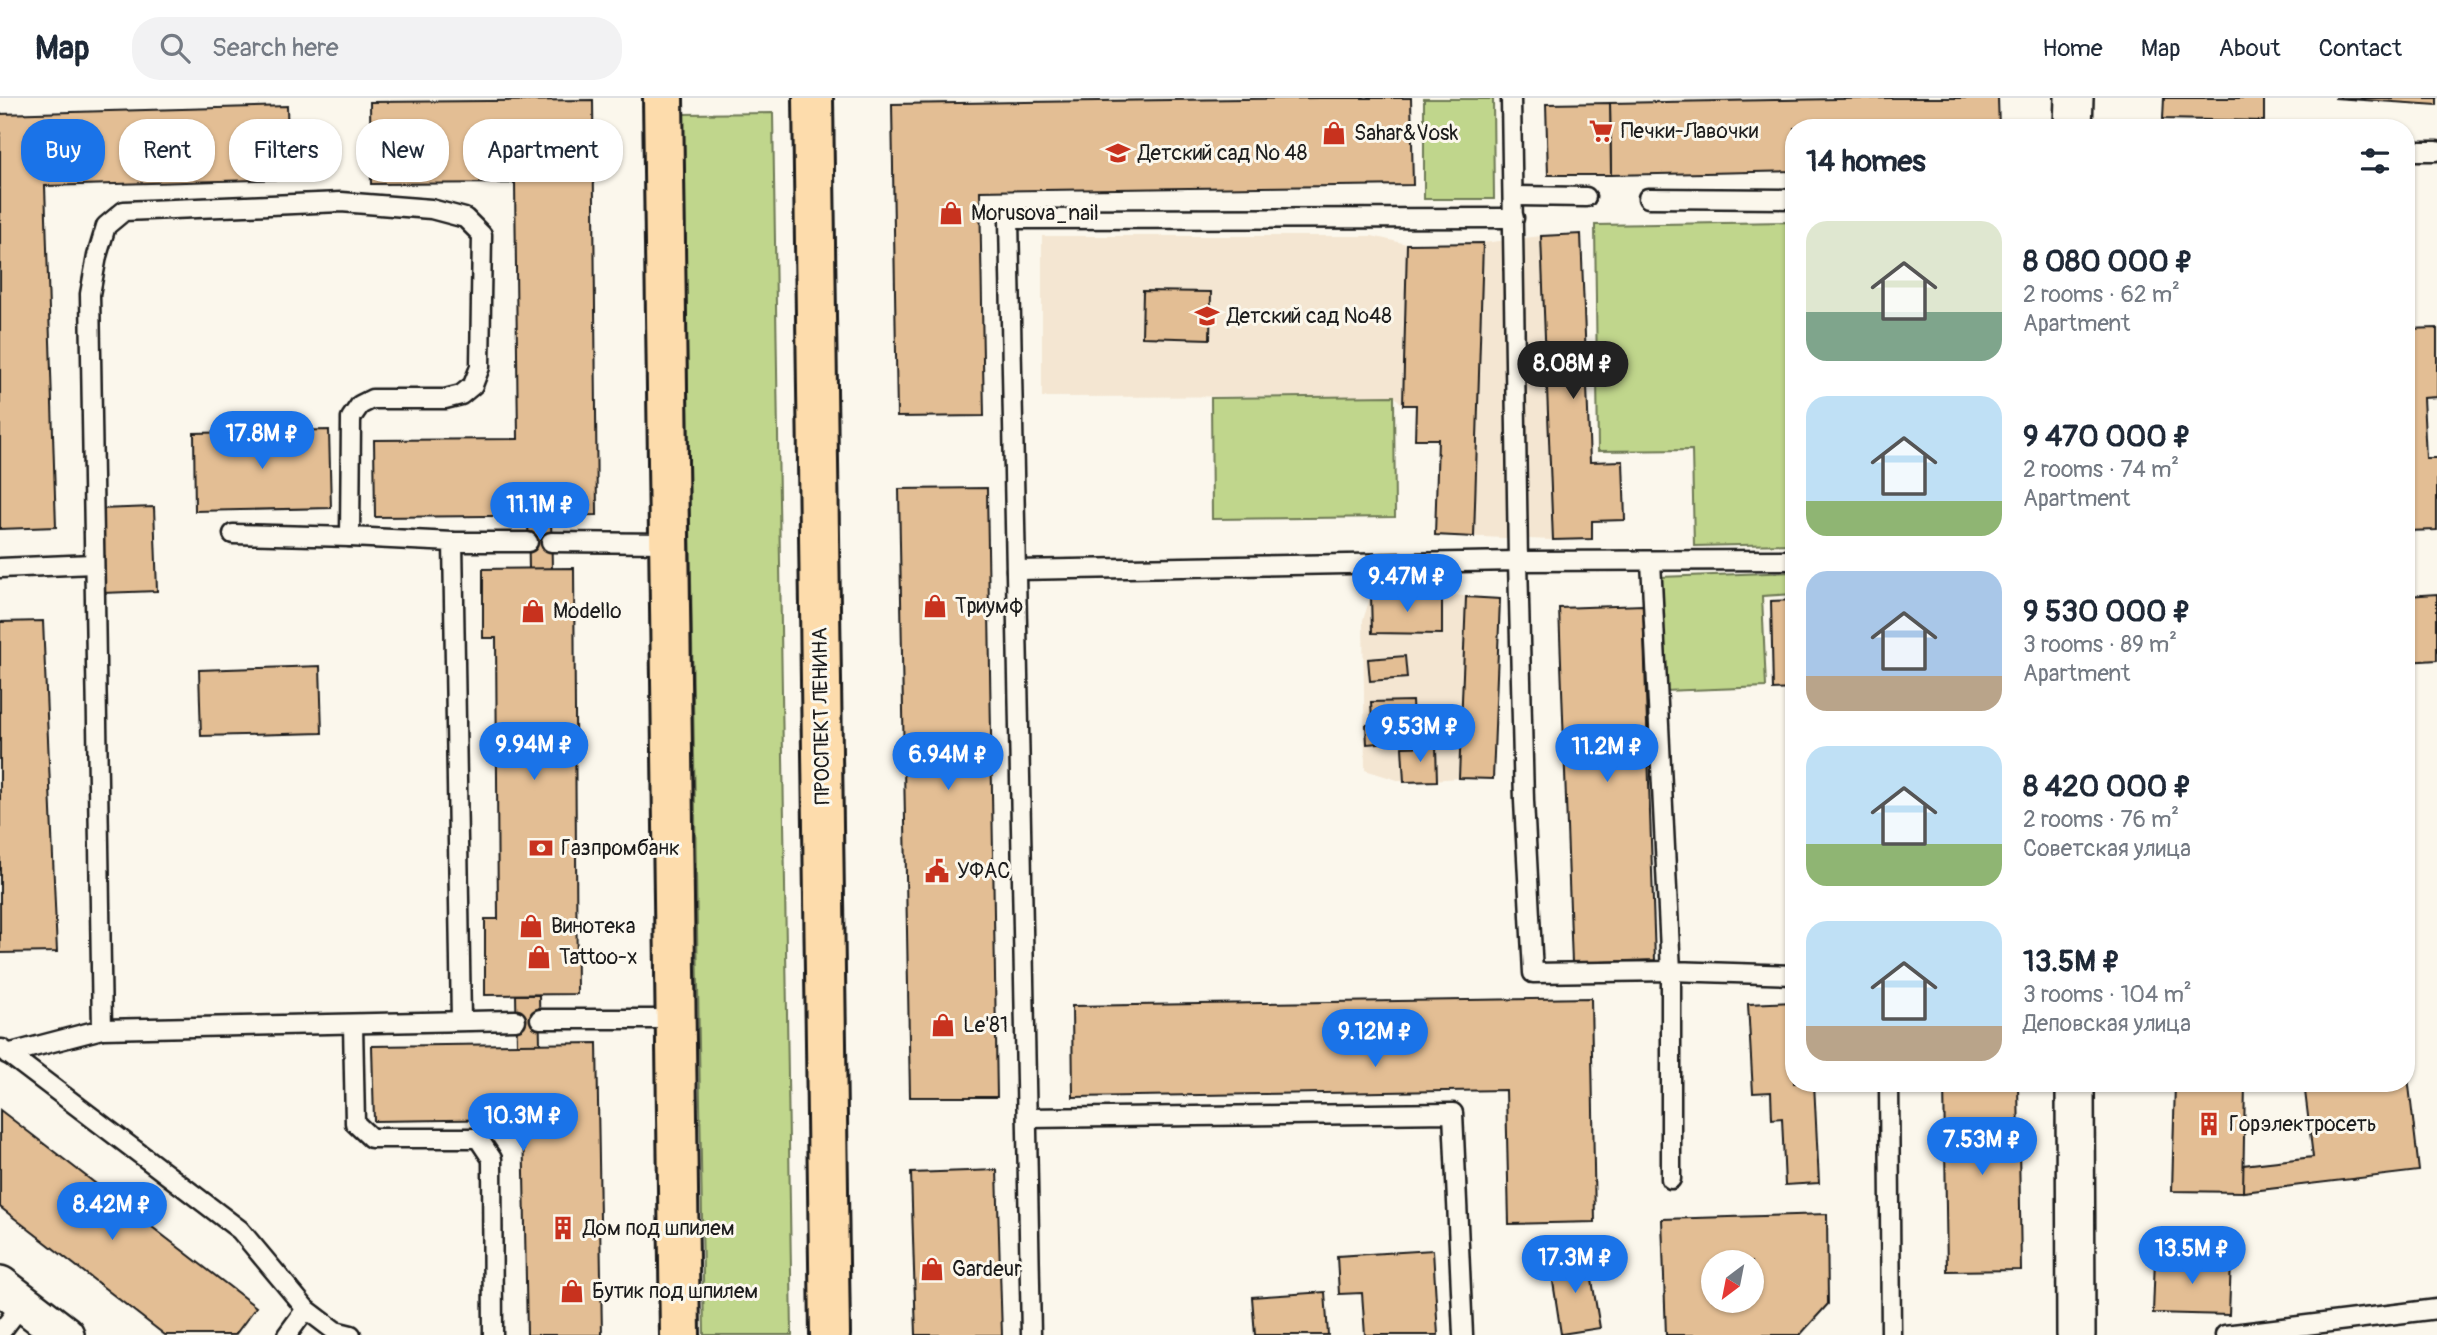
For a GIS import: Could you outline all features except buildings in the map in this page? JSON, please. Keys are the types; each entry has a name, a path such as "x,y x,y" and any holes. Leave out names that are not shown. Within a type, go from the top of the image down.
{"main road":[{"path":"663,98 680,1335"},
{"name":"ПРОСПЕКТ ЛЕНИНА","path":"813,98 830,1335"}],"street":[{"path":"2073,119 2074,98"},
{"path":"2075,1092 2076,1335"},
{"path":"12,1294 65,1335"}],"lane":[{"path":"1511,98 1524,800 1533,973 1671,971 1785,975"},
{"path":"2415,151 2437,151"},
{"path":"1514,196 1586,197"},
{"path":"1648,198 1785,199"},
{"path":"102,1029 90,294 106,226 124,211 341,202 431,209 465,218 482,234 480,368 473,385 461,395 445,399 372,399 360,405 351,418 349,537"},
{"path":"1031,1335 1009,219 1514,218"},
{"path":"233,534 528,542"},
{"path":"453,542 461,1020"},
{"path":"551,542 669,543"},
{"path":"1016,570 1518,561 1785,560"},
{"path":"1651,561 1671,971 1671,1179"},
{"path":"0,568 93,564"},
{"path":"540,1019 675,1019"},
{"path":"4,1051 102,1029 516,1020"},
{"path":"353,1024 355,1123 363,1131 371,1138 478,1138 492,1159 494,1335"},
{"path":"4,1051 240,1230 306,1309 335,1331 351,1335"},
{"path":"1889,1092 1891,1335"},
{"path":"1027,1118 1453,1113 1463,1335"},
{"path":"0,1333 12,1294"},
{"path":"287,1335 306,1309"},
{"path":"2225,1335 2437,1309"}],"shaded area":[{"path":"1581,234 1590,462 1623,461 1625,520 1592,521 1592,539 1435,535 1438,439 1415,439 1415,405 1403,405 1394,396 1042,397 1042,236 1372,236 1407,244 1483,243"},
{"path":"1442,594 1500,599 1493,779 1459,778 1404,782 1365,770 1363,620 1371,595"}],"green space":[{"path":"1424,99 1493,99 1494,199 1424,199"},
{"path":"773,113 792,1335 704,1335 683,114"},
{"path":"1785,222 1785,544 1694,546 1692,450 1598,451 1595,225"},
{"path":"1394,396 1395,517 1212,519 1211,398"},
{"path":"1785,572 1785,595 1762,596 1766,687 1664,691 1660,577"}],"place":[{"name":"Печки-Лавочки","path":"1601,131"},
{"name":"Sahar&Vosk","path":"1334,133"},
{"name":"Детский сад № 48","path":"1118,153"},
{"name":"Morusova_nail","path":"951,213"},
{"name":"Детский сад №48","path":"1207,316"},
{"name":"Триумф","path":"935,606"},
{"name":"Modello","path":"533,611"},
{"name":"Газпромбанк","path":"541,848"},
{"name":"УФАС","path":"937,871"},
{"name":"Винотека","path":"531,926"},
{"name":"Tattoo-x","path":"539,957"},
{"name":"Le'81","path":"943,1025"},
{"name":"Горэлектросеть","path":"2209,1124"},
{"name":"Дом под шпилем","path":"563,1228"},
{"name":"Gardeur","path":"932,1269"},
{"name":"Бутик под шпилем","path":"572,1291"}]}
